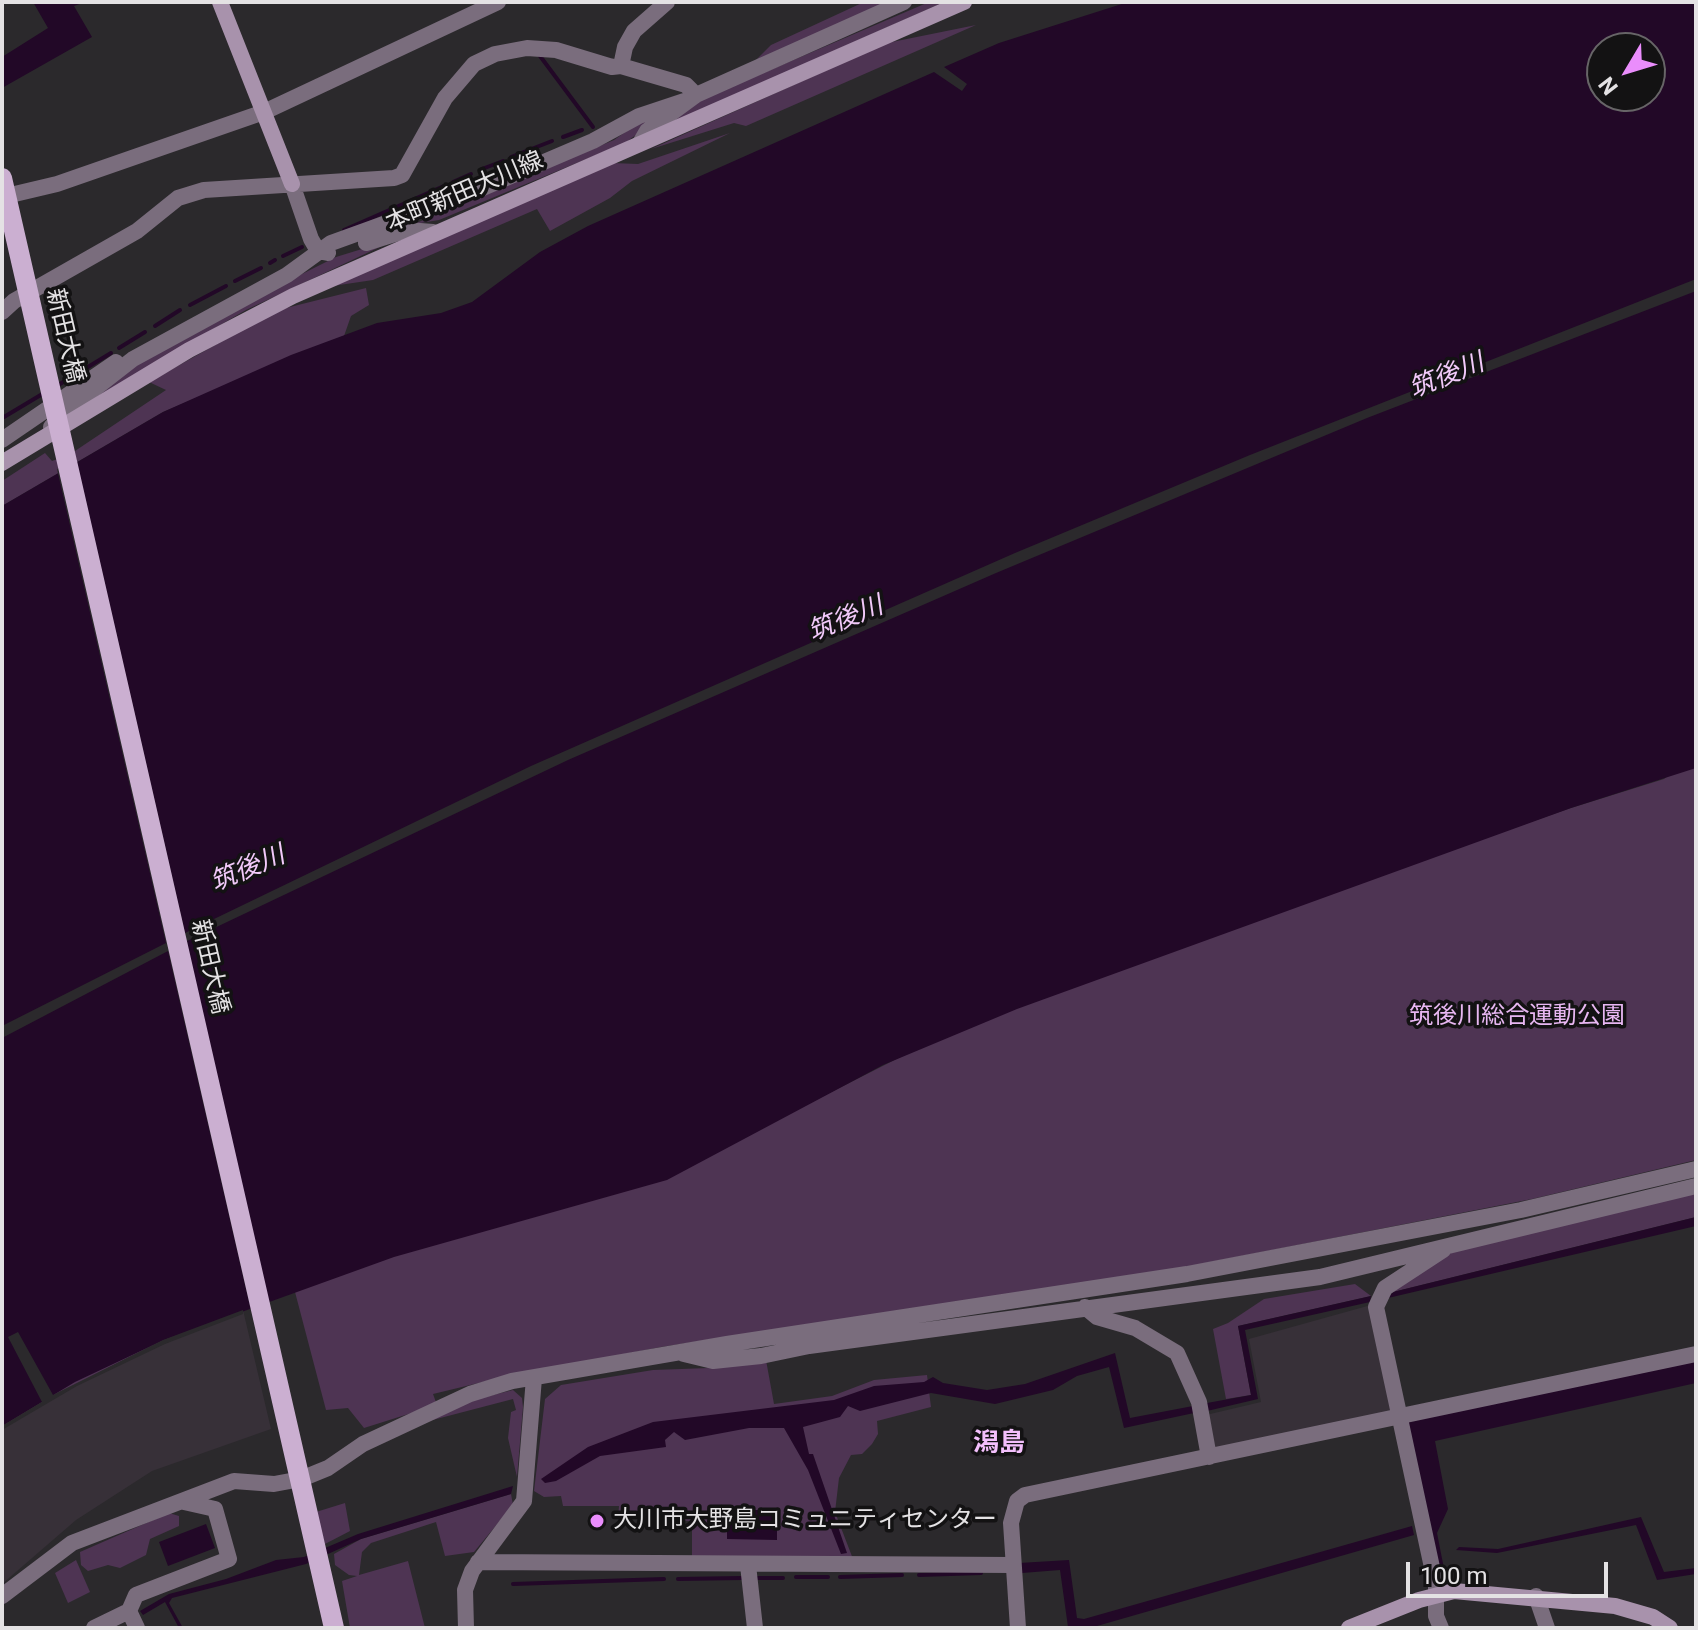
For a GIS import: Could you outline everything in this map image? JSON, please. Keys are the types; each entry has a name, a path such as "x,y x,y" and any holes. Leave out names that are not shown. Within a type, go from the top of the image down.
{"main road":[{"path":"220,2 292,184"},
{"name":"本町新田大川線","path":"2,463 189,350 293,296 433,232 964,2"},
{"name":"新田大橋","path":"2,178 334,1628"},
{"path":"1349,1628 1436,1595 1468,1591 1615,1606 1653,1617 1670,1628"}],"street":[{"path":"2,197 57,184 264,112 498,2"},
{"path":"621,66 625,47 634,31 667,2"},
{"path":"40,439 65,412 133,359 287,275 318,251 483,188 593,141 639,116 690,98 904,2"},
{"path":"2,312 14,301 137,231 178,198 204,190 402,175 445,98 474,64 495,54 527,48 556,50 686,85 690,98"},
{"path":"640,143 647,131 690,98"},
{"path":"292,184 318,251"},
{"path":"318,251 343,251 407,230 433,232"},
{"path":"2,440 108,365 133,359"},
{"path":"2,1596 72,1543 234,1481 274,1484 301,1479 328,1468 363,1444 470,1394 534,1378 679,1352 1187,1274 1364,1243 1696,1169"},
{"path":"679,1352 713,1361 761,1356 1085,1307 1210,1294 1310,1278 1696,1186"},
{"path":"1441,1628 1376,1307 1385,1288 1449,1245 1473,1220"},
{"path":"1310,1278 1364,1243"},
{"path":"1085,1307 1097,1317 1135,1328 1177,1353 1199,1402 1209,1457"},
{"path":"1018,1628 1011,1523 1017,1501 1025,1495 1696,1354"},
{"path":"466,1628 465,1590 478,1562 524,1501 534,1411 534,1378"},
{"path":"94,1628 129,1611 136,1595 146,1589 229,1559 215,1509 184,1501"},
{"path":"478,1562 1012,1565"},
{"path":"748,1565 755,1628"},
{"path":"1536,1596 1547,1628"},
{"path":"129,1611 137,1628"}],"shaded area":[{"path":"1371,1305 1394,1413 1212,1453 1206,1415 1261,1402 1249,1339"},
{"path":"243,1310 271,1429 152,1471 76,1520 2,1584 2,1399 75,1382"}],"green space":[{"path":"864,2 893,2 750,66 771,45"},
{"path":"929,2 944,2 657,130 686,106"},
{"path":"976,25 746,126 734,123 651,149 887,43"},
{"path":"669,110 625,143 439,220 414,224 614,140 641,121"},
{"path":"730,133 632,181 610,198 550,231 537,209 373,280 326,287 612,163 638,164"},
{"path":"401,237 246,310 77,408 133,366 238,306 336,257"},
{"path":"366,288 369,305 351,316 344,336 163,412 2,506 2,481 45,453 52,461 69,455 166,390 149,382 278,310"},
{"name":"筑後川総合運動公園","path":"1696,754 1696,1160 1532,1199 1191,1266 661,1347 491,1380 433,1394 437,1405 364,1428 348,1408 326,1410 295,1292 164,1340 53,1395 90,1358 786,1115 1011,1001 1571,808 1664,779"},
{"path":"1696,1192 1696,1217 1393,1292 1451,1251"},
{"path":"1355,1284 1371,1296 1238,1326 1251,1395 1226,1399 1213,1329 1228,1323 1264,1299"},
{"path":"766,1360 774,1404 832,1396 874,1380 927,1375 931,1407 877,1421 878,1434 872,1444 862,1454 851,1455 839,1478 835,1512 853,1559 692,1559 692,1521 618,1518 619,1506 563,1506 561,1496 544,1497 534,1491 545,1399 561,1385 653,1370 709,1368"},
{"path":"513,1390 522,1398 523,1407 517,1477 508,1438 511,1412 516,1410 513,1399 425,1422 473,1400"},
{"path":"511,1494 513,1505 474,1552 445,1556 436,1522 371,1543 362,1552 359,1575 408,1561 425,1628 350,1628 342,1581 357,1576 349,1575 335,1565 334,1554 361,1539"},
{"path":"345,1503 350,1531 325,1544 316,1512"},
{"path":"169,1513 179,1516 179,1526 150,1539 146,1555 120,1568 108,1565 88,1571 81,1565 80,1552"},
{"path":"76,1560 90,1592 68,1603 55,1573"}],"water":[{"path":"33,2 85,2 74,6 92,37 2,88 2,57 48,28"},
{"name":"筑後川","path":"1128,2 1696,2 1696,768 1571,808 1017,1009 883,1065 667,1180 394,1257 164,1340 75,1382 2,1426 2,506 163,412 291,355 377,323 441,313 472,302 540,252 588,226 934,72 962,91 967,84 944,67 999,43"},
{"path":"1696,1217 1696,1226 1388,1298 1393,1292"},
{"path":"1371,1296 1370,1302 1245,1330 1258,1399 1207,1411 1207,1403 1251,1395 1238,1326"},
{"path":"1115,1353 1130,1418 1193,1406 1194,1413 1124,1428 1109,1367 1077,1376 1053,1390 995,1404 931,1393 860,1411 848,1406 840,1417 803,1427 809,1454 813,1454 847,1553 841,1554 808,1470 784,1428 749,1428 685,1440 674,1432 665,1440 666,1447 600,1456 556,1481 545,1483 541,1479 588,1447 653,1422 834,1400 874,1386 924,1382 933,1377 943,1383 987,1390 1025,1384"},
{"path":"1696,1360 1696,1383 1435,1441 1448,1509 1437,1533 1447,1584 1441,1585 1408,1422"},
{"path":"513,1486 511,1494 361,1539 306,1564 172,1598 169,1603 183,1628 179,1628 165,1602 143,1615 140,1611 169,1594 226,1579 276,1560 304,1557 358,1534"},
{"path":"727,1510 777,1510 777,1540 727,1539"},
{"path":"1641,1517 1664,1572 1696,1568 1696,1574 1657,1580 1636,1525 1497,1553 1456,1550 1459,1547 1498,1549"},
{"path":"206,1524 215,1548 168,1566 159,1542"},
{"path":"1412,1526 1414,1535 1090,1628 1068,1627 1060,1570 1022,1573 1019,1563 1069,1560 1077,1618 1084,1619"}],"pier":[{"path":"1696,279 1696,291 1367,418 996,573 568,760 187,941 251,1311 168,951 2,1038 2,1026 166,943 57,469 76,458 185,933 531,766 1015,553 1250,455"},
{"path":"243,1310 243,1314 165,1344 77,1386 2,1430 2,1426 42,1402 8,1337 18,1332 53,1395 163,1340"}],"waterway":[{"path":"540,56 593,127"},
{"path":"563,137 582,130"},
{"path":"511,157 552,141"},
{"path":"482,169 503,161"},
{"path":"453,182 471,174"},
{"path":"344,230 444,186"},
{"path":"283,256 302,247"},
{"path":"270,263 275,260"},
{"path":"235,281 261,268"},
{"path":"190,305 226,286"},
{"path":"155,326 180,310"},
{"path":"119,348 145,332"},
{"path":"55,387 111,353"},
{"path":"4,417 44,393"},
{"path":"919,1575 981,1573"},
{"path":"840,1577 902,1575"},
{"path":"796,1577 828,1577"},
{"path":"678,1579 742,1578"},
{"path":"756,1578 783,1578"},
{"path":"513,1584 664,1579"}],"place":[{"name":"大川市大野島コミュニティセンター","path":"597,1521"}],"district":[{"name":"潟島","path":"999,1444"}]}
